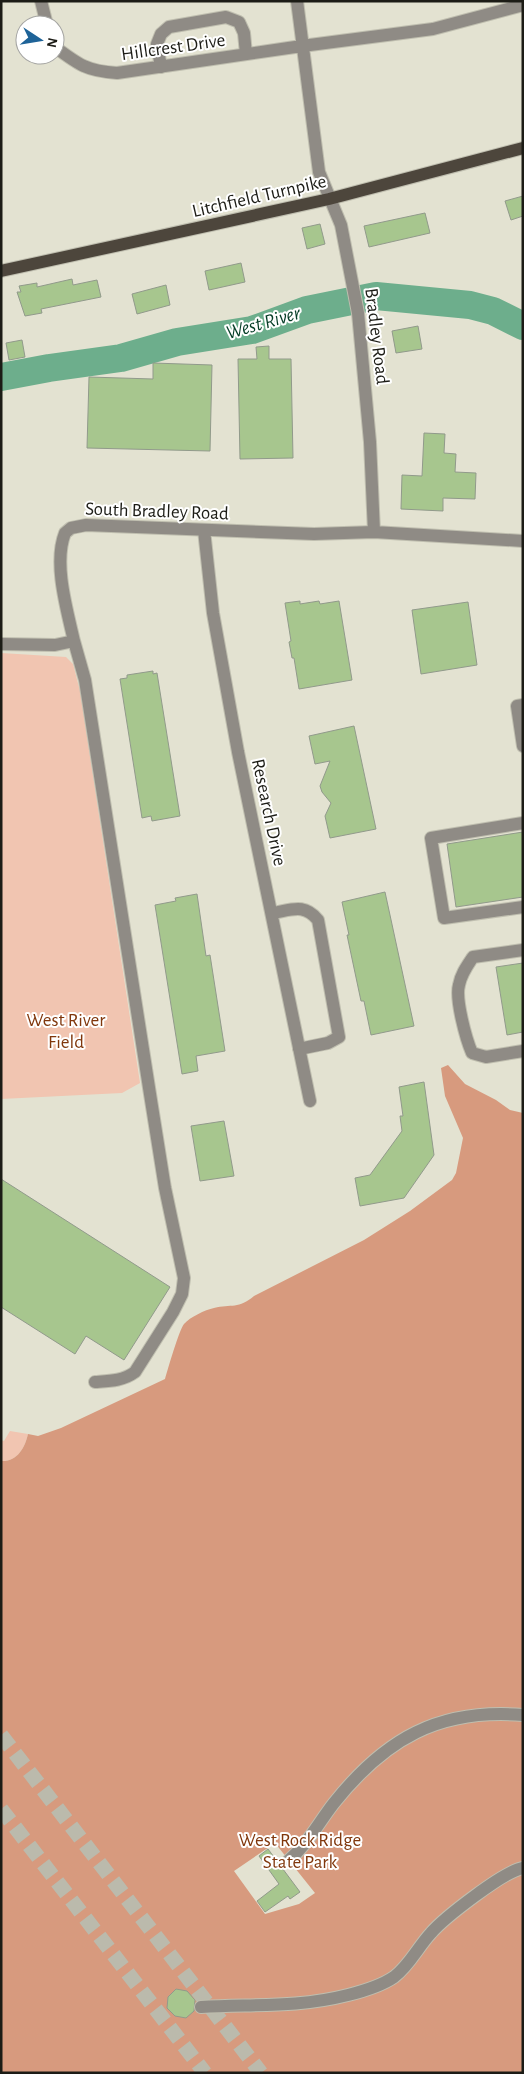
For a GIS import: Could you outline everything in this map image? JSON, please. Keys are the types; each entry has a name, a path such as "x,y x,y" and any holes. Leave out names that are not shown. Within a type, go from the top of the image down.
{"main road":[{"name":"Litchfield Turnpike","path":"1,271 329,199 523,148"}],"street":[{"path":"42,1 45,15"},
{"name":"Bradley Road","path":"297,1 319,172 341,225 358,313 370,442 374,532"},
{"name":"Hillcrest Drive","path":"65,54 94,71 117,73 433,29 523,5"},
{"path":"161,67 157,44 161,34 169,27 226,17 239,22 244,33 246,54"},
{"name":"South Bradley Road","path":"74,641 60,563 62,542 65,533 71,528 86,525 314,534 374,532"},
{"name":"Research Drive","path":"204,530 213,613 238,752 310,1101"},
{"path":"374,532 523,541"},
{"path":"1,644 38,646 74,641 85,680 156,1132 184,1278 182,1294 173,1312 135,1372 128,1377 114,1381 95,1382"},
{"path":"523,705 517,706 523,746"},
{"path":"523,823 431,838 444,918 523,907"},
{"path":"272,913 304,909 311,911 318,920 339,1037 328,1043 299,1049"},
{"path":"523,950 473,957 462,973 458,987 465,1036 472,1053 486,1056 523,1051"},
{"path":"289,1860 299,1851 334,1803 359,1774 383,1752 406,1736 427,1726 468,1716 498,1713 523,1715"},
{"path":"201,2007 302,2004 355,1993 383,1983 395,1976 403,1968 431,1932 452,1914 504,1875 523,1868"}],"green space":[{"name":"West River Field","path":"1,653 66,657 73,664 80,691 140,1083 122,1093 1,1099"},
{"name":"West Rock Ridge State Park","path":"448,1065 465,1084 496,1100 510,1110 523,1113 523,2073 1,2073 1,1461 7,1461 16,1457 25,1444 28,1434 38,1436 61,1428 165,1379 182,1328 194,1316 210,1309 244,1303 254,1296 364,1240 410,1211 452,1180 456,1173 463,1138 445,1096 441,1068","holes":["275,1843 315,1893 299,1904 265,1914 234,1871"]},
{"path":"10,1431 28,1434 27,1439 16,1457 7,1461 1,1461 1,1440 4,1441"}],"building":[{"path":"523,196 523,216 511,220 505,201"},
{"path":"425,213 430,233 369,247 364,226"},
{"path":"320,224 325,244 307,249 302,228"},
{"path":"241,263 245,282 209,290 205,271"},
{"path":"72,279 73,285 97,280 101,297 41,309 42,313 25,316 17,292 21,292 19,286 37,283 37,287"},
{"path":"166,285 170,305 137,314 132,294"},
{"path":"418,326 422,349 396,353 392,331"},
{"path":"22,340 25,357 9,360 6,343"},
{"path":"269,346 269,359 291,359 293,458 240,459 238,359 257,359 256,347"},
{"path":"153,363 212,365 210,451 87,448 89,377 153,379"},
{"path":"424,433 445,434 444,453 456,454 455,472 476,473 475,499 443,498 443,511 401,509 402,475 422,476"},
{"path":"300,601 300,604 319,601 320,604 339,601 352,680 299,689 294,658 292,658 289,642 291,641 285,603"},
{"path":"468,602 477,665 421,674 412,610"},
{"path":"153,671 153,674 157,673 180,816 152,821 151,816 142,818 120,679 127,678 127,675"},
{"path":"354,726 376,829 330,838 325,816 331,803 322,792 320,786 330,761 315,764 309,736"},
{"path":"523,832 523,897 456,907 447,844"},
{"path":"385,892 414,1026 371,1035 364,1001 361,1001 342,902"},
{"path":"197,894 206,956 210,955 225,1051 196,1056 198,1071 182,1074 155,905 176,901 175,898"},
{"path":"523,963 523,1032 507,1035 496,967"},
{"path":"424,1082 434,1155 404,1198 360,1206 355,1178 370,1175 402,1131 400,1116 403,1116 399,1087"},
{"path":"224,1121 234,1176 200,1181 191,1126"},
{"path":"1,1179 170,1287 124,1360 86,1336 75,1354 1,1307"},
{"path":"268,1849 300,1892 290,1899 288,1896 265,1912 257,1901 279,1884 259,1856"},
{"path":"176,1989 187,1991 195,2000 194,2011 186,2018 175,2016 167,2008 168,1997"}],"waterway":[{"name":"West River","path":"1,377 121,358 177,342 252,330 307,310 376,296 470,305 493,311 523,326"}],"tunnel":[{"path":"1,1735 261,2073"},
{"path":"1,1809 205,2073"}]}
